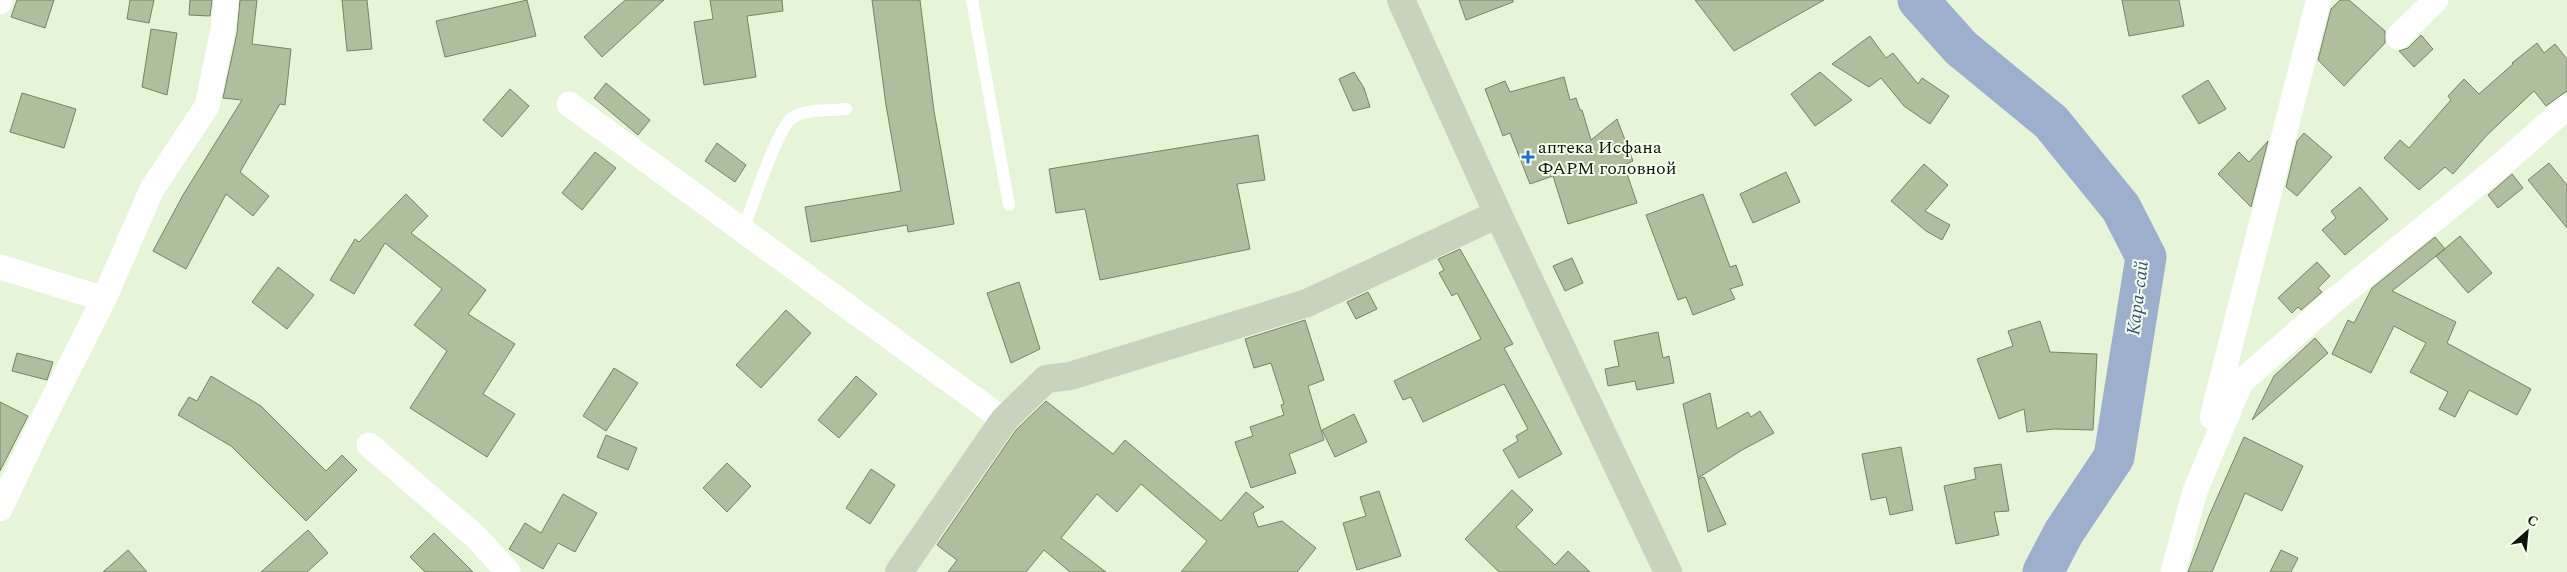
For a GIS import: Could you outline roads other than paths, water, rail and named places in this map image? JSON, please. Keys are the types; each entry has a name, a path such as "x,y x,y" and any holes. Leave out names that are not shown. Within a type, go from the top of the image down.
{"street":[{"path":"0,509 104,299 152,189 207,106 226,0"},
{"path":"1385,0 1412,27"},
{"path":"1401,0 1498,214 1668,572"},
{"path":"2398,37 2436,0"},
{"path":"2173,572 2318,2"},
{"path":"569,104 1004,420"},
{"path":"2173,572 2195,491 2241,382 2331,302 2500,166 2567,107"},
{"path":"899,572 1004,420 1046,379 1070,376 1307,303 1498,214"},
{"path":"0,267 104,299"},
{"path":"369,445 476,537 508,572"}],"lane":[{"path":"972,0 1009,205"},
{"path":"743,230 780,136 790,120 803,113 846,109"}],"waterway":[{"name":"Кара-сай","path":"1918,0 1961,48 2051,122 2121,208 2146,257 2114,457 2064,532 2043,572"}],"place":[{"name":"аптека Исфана ФАРМ головной","path":"1528,157"}]}
